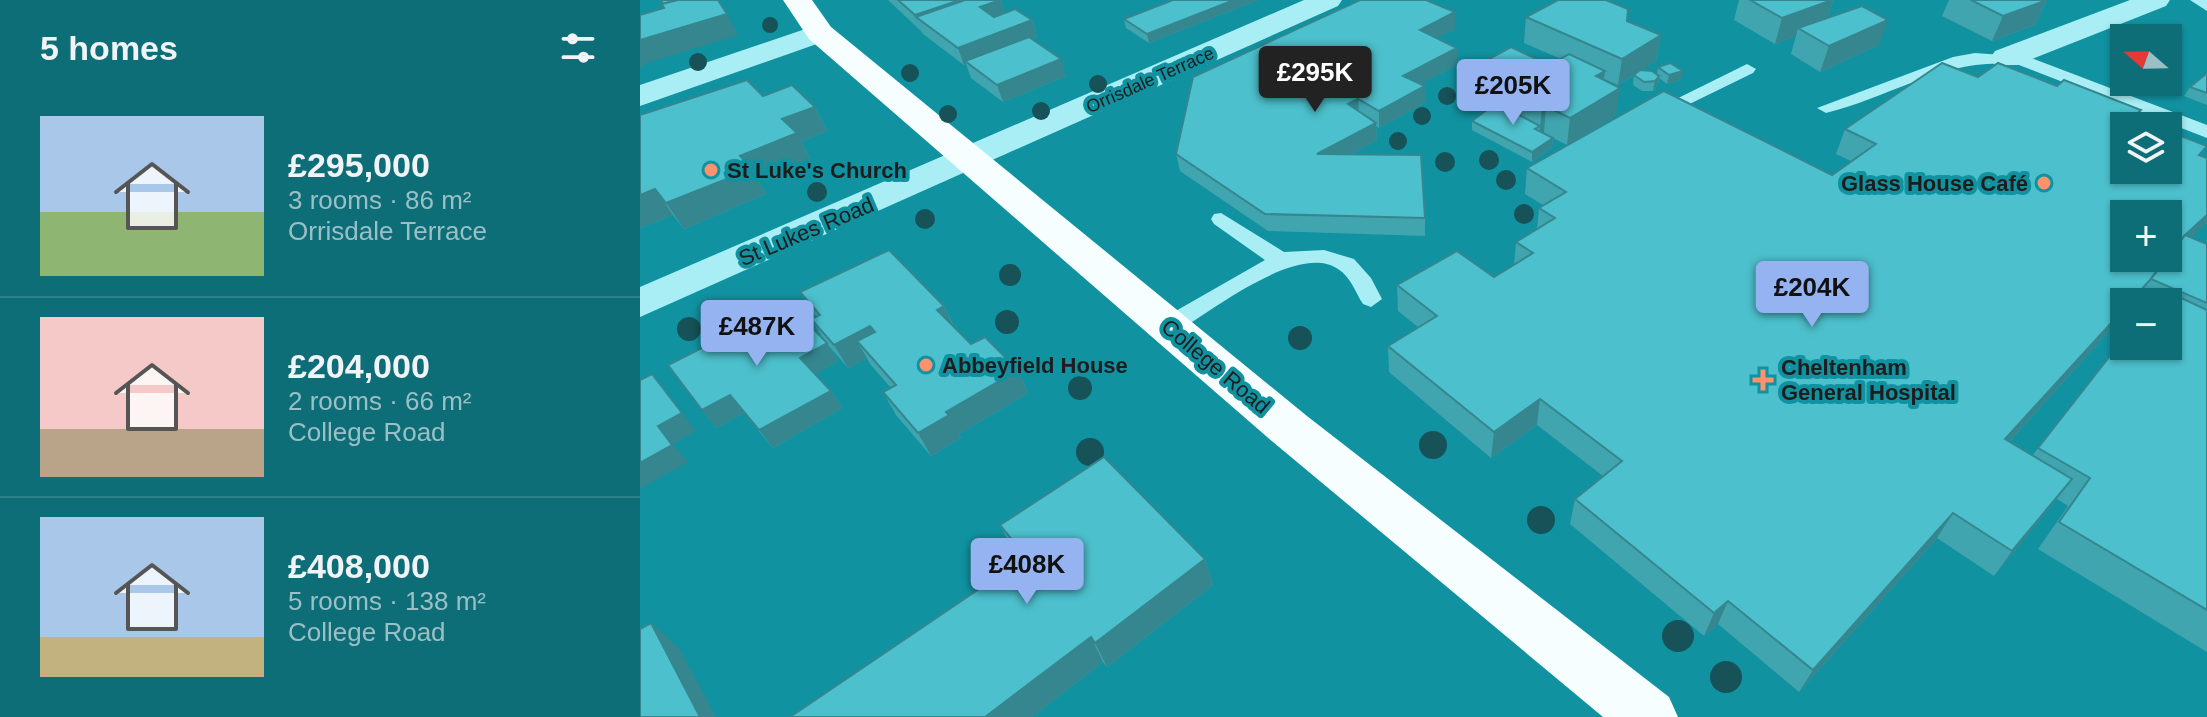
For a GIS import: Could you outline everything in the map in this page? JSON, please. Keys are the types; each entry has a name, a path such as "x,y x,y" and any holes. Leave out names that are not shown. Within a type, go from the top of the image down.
{"main road":[{"name":"College Road","path":"808,16 972,160 1290,429 1648,717"}],"street":[{"name":"Orrisdale Terrace","path":"972,160 1328,0"},
{"path":"2006,58 2156,0"},
{"path":"640,96 808,16"},
{"name":"St Lukes Road","path":"640,303 972,160"}],"lane":[{"path":"2198,0 2207,6"},
{"path":"1826,108 1959,61 1977,57 2006,58 2023,61 2207,132"},
{"path":"1661,111 1747,69"},
{"path":"1221,219 1280,260"},
{"path":"1168,326 1280,260 1317,255 1337,259 1356,268 1371,299"}],"building":[{"path":"678,0 718,0 727,14 640,40 640,15"},
{"path":"898,0 960,0 915,15"},
{"path":"965,0 1000,0 980,7 994,17 1015,9 1032,20 958,48 916,17"},
{"path":"1173,0 1234,0 1147,34 1124,19"},
{"path":"1360,0 1426,0 1455,12 1420,30 1457,48 1403,76 1425,86 1379,111 1358,99 1348,104 1376,123 1317,154 1421,155 1425,218 1265,214 1176,154 1193,77"},
{"path":"1558,0 1606,0 1628,9 1627,21 1661,35 1622,59 1526,17"},
{"path":"1750,0 1832,0 1782,18"},
{"path":"1971,0 2047,0 2003,16"},
{"path":"1862,6 1888,20 1829,46 1798,28"},
{"path":"1029,37 1061,59 997,85 965,61"},
{"path":"1511,47 1549,65 1569,54 1605,71 1596,76 1620,88 1570,118 1546,106 1542,108 1467,71"},
{"path":"1670,63 1683,71 1669,75 1658,67"},
{"path":"1942,63 1978,77 1998,63 2057,86 2064,80 2141,110 2110,112 2110,184 2182,184 2182,136 2207,146 2199,155 2207,158 2207,215 2182,239 2182,200 2110,200 2110,272 2156,272 2143,288 2110,288 2110,324 2005,439 2072,479 2012,551 1953,513 1813,670 1728,601 1714,613 1575,499 1622,461 1540,399 1494,432 1388,346 1437,316 1397,285 1457,251 1494,277 1533,253 1516,242 1555,218 1539,208 1566,192 1527,168 1664,91 1832,175 1876,144 1845,129"},
{"path":"1640,70 1652,71 1659,76 1655,81 1644,82 1634,75"},
{"path":"2207,73 2207,93 2190,87"},
{"path":"747,80 763,96 792,85 815,107 782,119 797,133 740,156 752,169 666,203 655,189 640,195 640,115"},
{"path":"1496,103 1540,126 1535,129 1553,138 1532,152 1472,121"},
{"path":"2185,235 2207,244 2207,303 2182,292 2182,288 2172,288 2151,279 2156,272 2182,272 2182,239"},
{"name":"Abbeyfield House","path":"889,250 944,306 937,310 971,344 985,337 1018,370 946,412 949,415 918,433 883,392 896,385 857,341 875,332 870,326 834,345 811,319 820,315 800,292"},
{"path":"2182,298 2207,310 2207,610 2059,522 2090,478 2038,448 2110,356 2110,360 2182,360"},
{"path":"789,304 827,343 800,358 831,391 759,430 730,395 702,410 668,365"},
{"path":"652,374 682,413 658,426 672,445 640,463 640,380"},
{"path":"1104,457 1205,559 1095,643 1091,637 985,717 790,717 1026,557 1000,525"},
{"path":"651,623 700,717 640,717 640,629"}],"place":[{"name":"St Luke's Church","path":"711,170"},
{"name":"Glass House Café","path":"2044,183"},
{"name":"Abbeyfield House","path":"926,365"},
{"name":"Cheltenham General Hospital","path":"1763,380"}]}
